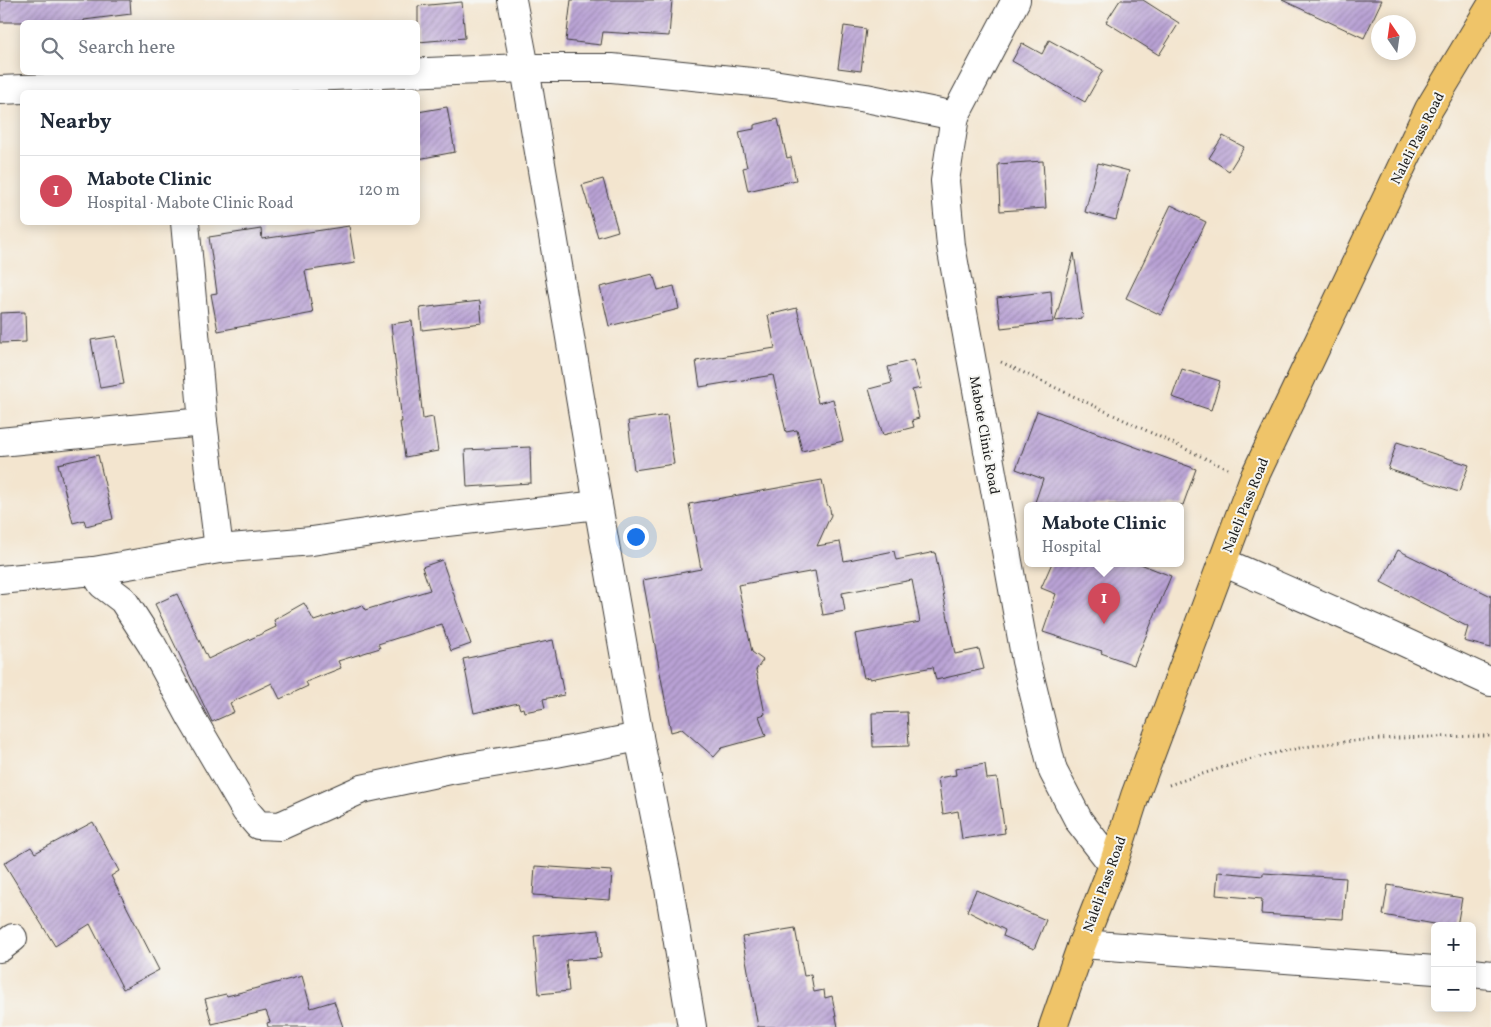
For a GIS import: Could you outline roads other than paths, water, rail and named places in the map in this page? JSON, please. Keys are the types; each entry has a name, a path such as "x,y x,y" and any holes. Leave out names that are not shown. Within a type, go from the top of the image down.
{"main road":[{"name":"Naleli Pass Road","path":"1053,1027 1253,480 1429,109 1491,6"}],"street":[{"path":"512,0 598,505 639,737 667,876 692,1027"},
{"name":"Mabote Clinic Road","path":"1016,0 955,116 945,181 951,246 1026,661 1053,772 1079,821 1113,865"},
{"path":"420,74 525,68 612,68 773,84 866,98 955,116"},
{"path":"0,90 169,88 400,75"},
{"path":"184,225 203,422 220,549"},
{"path":"0,442 203,422"},
{"path":"0,580 94,571 220,549 312,542 412,526 598,505"},
{"path":"1223,562 1491,682"},
{"path":"94,571 102,584 123,600 148,638 192,719 246,811 258,825 280,826 362,789 450,770 639,737"},
{"path":"1082,944 1431,970"},
{"path":"1476,973 1491,975"}],"place":[{"name":"Mabote Clinic","path":"1104,624"}]}
